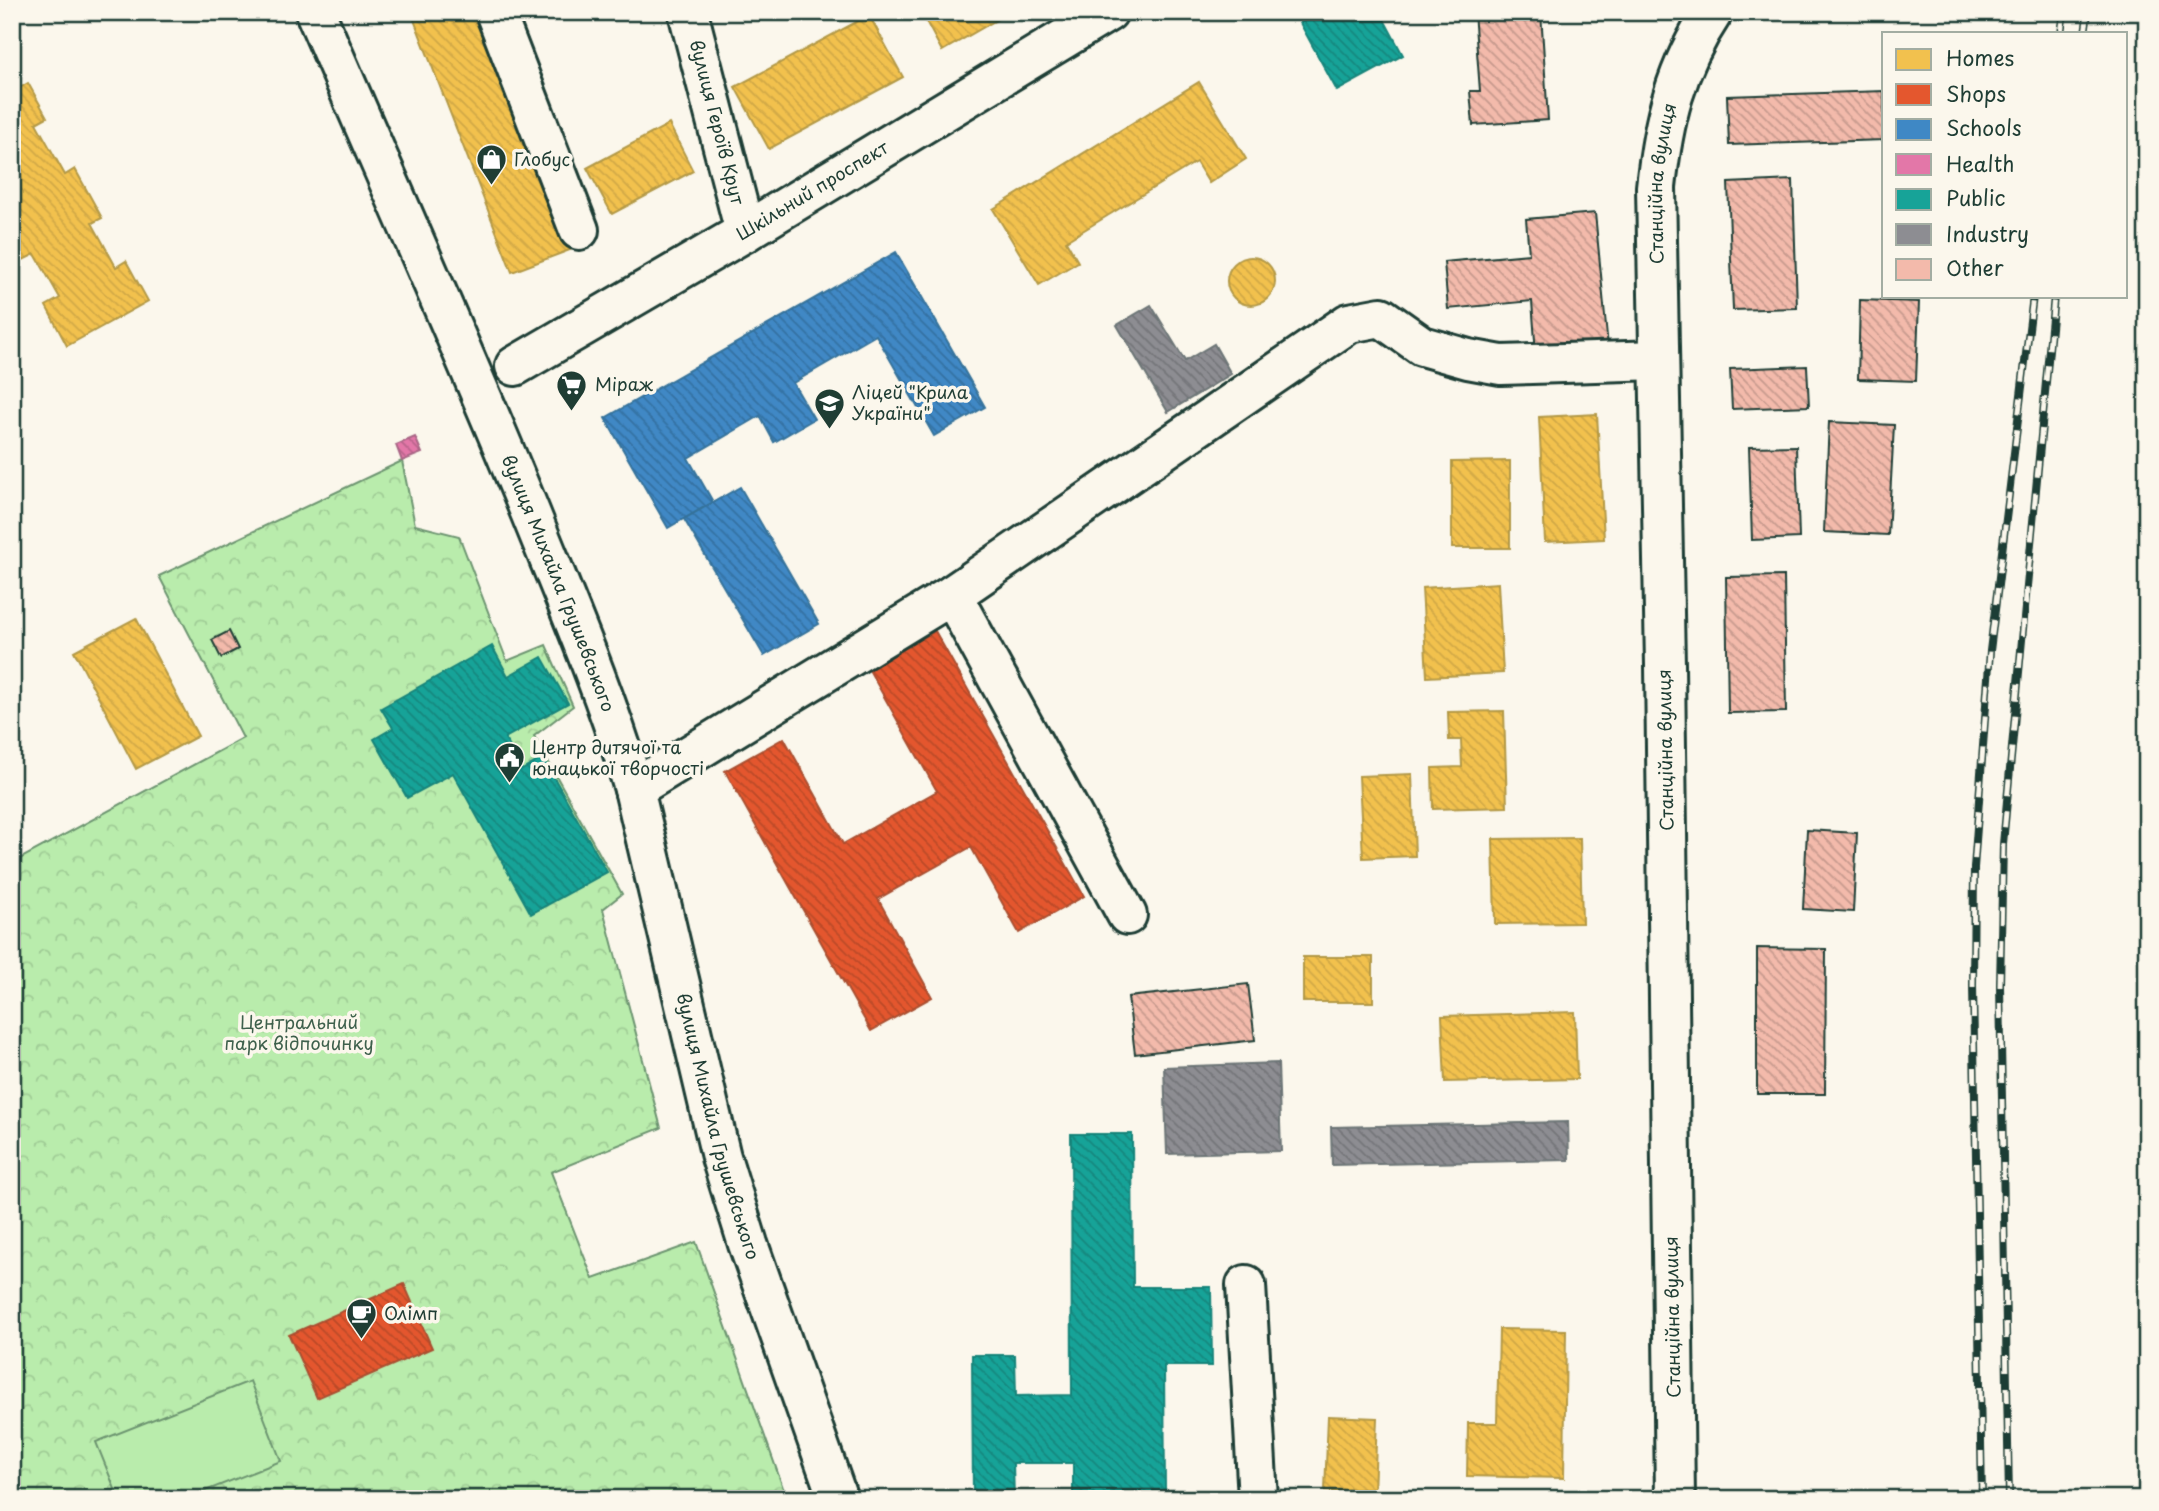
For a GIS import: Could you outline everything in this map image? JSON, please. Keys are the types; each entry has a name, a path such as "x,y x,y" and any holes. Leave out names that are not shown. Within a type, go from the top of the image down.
{"street":[{"name":"вулиця Михайла Грушевського","path":"314,12 489,411 618,734 634,789 709,1115 748,1244 838,1499"},
{"path":"495,12 579,230"},
{"name":"вулиця Героїв Крут","path":"688,12 745,232"},
{"name":"Шкільний проспект","path":"515,366 745,232 1056,27 1108,12"},
{"name":"Станційна вулиця","path":"1675,1499 1656,187 1661,141 1671,98 1686,60 1713,12"},
{"path":"634,789 952,595 1349,323 1381,317 1422,346 1500,365 1659,360"},
{"path":"952,595 1127,915"},
{"path":"1245,1284 1258,1499"}],"green space":[{"name":"Центральний парк відпочинку","path":"402,461 415,525 459,536 507,661 546,645 573,706 534,736 622,894 603,909 661,1128 551,1172 593,1279 696,1242 787,1499 12,1499 12,863 243,738 159,576"},
{"path":"250,1381 281,1461 185,1499 119,1499 96,1442"}],"building: Homes":[{"path":"411,12 478,12 570,250 512,272"},
{"path":"921,12 1010,12 942,51"},
{"path":"869,15 903,77 769,149 735,87"},
{"path":"1199,82 1246,159 1209,183 1196,162 1066,241 1078,262 1039,285 993,209"},
{"path":"28,83 47,117 36,123 65,175 75,169 102,218 92,223 116,267 126,261 148,301 67,346 46,306 60,298 35,254 21,261 12,246 12,92"},
{"path":"669,124 693,171 612,214 587,168"},
{"path":"1251,257 1260,258 1268,264 1274,272 1274,290 1268,298 1260,304 1251,305 1242,304 1234,298 1228,290 1227,281 1228,272 1234,264 1242,258"},
{"path":"1597,414 1604,539 1545,542 1539,417"},
{"path":"1510,461 1510,548 1452,548 1452,462"},
{"path":"1498,583 1503,673 1427,677 1422,588"},
{"path":"136,618 198,736 136,769 74,651"},
{"path":"1504,711 1507,807 1433,809 1432,768 1462,767 1461,740 1449,740 1448,712"},
{"path":"1412,774 1415,856 1363,858 1359,776"},
{"path":"1580,838 1582,923 1495,924 1493,839"},
{"path":"1303,957 1373,957 1373,1002 1303,1002"},
{"path":"1575,1012 1577,1079 1445,1082 1442,1016"},
{"path":"1499,1329 1566,1330 1564,1478 1467,1476 1468,1423 1497,1423"},
{"path":"1328,1416 1377,1418 1374,1493 1325,1491"}],"building: Shops":[{"path":"935,631 1084,896 1019,933 971,847 878,899 932,997 871,1031 725,771 784,738 843,844 937,791 868,668"},
{"name":"Олімп","path":"404,1284 432,1348 317,1398 289,1335"}],"building: Schools":[{"path":"896,252 985,407 934,436 876,335 793,383 814,419 774,442 760,416 688,458 713,502 668,528 605,418"},
{"path":"740,487 819,624 764,656 684,519"}],"building: Health":[{"path":"415,437 422,453 402,461 396,445"}],"building: Public":[{"path":"1320,12 1380,12 1403,55 1337,91 1300,23"},
{"name":"Центр дитячої та юнацької творчості","path":"492,646 508,676 542,657 568,703 505,738 522,770 543,758 607,872 531,914 453,773 407,798 374,739 393,728 381,708"},
{"path":"1071,1134 1132,1134 1133,1287 1211,1287 1212,1366 1164,1366 1165,1491 1211,1491 1211,1499 1073,1499 1073,1463 1013,1463 1014,1499 973,1499 972,1355 1015,1355 1016,1396 1072,1395"}],"building: Industry":[{"path":"1151,305 1185,361 1214,344 1231,374 1168,412 1117,325"},
{"path":"1278,1063 1281,1151 1167,1154 1164,1067"},
{"path":"1568,1122 1569,1160 1332,1165 1331,1127"}],"building: Other":[{"path":"1474,12 1541,12 1548,120 1473,125 1470,91 1480,91"},
{"path":"1882,91 1882,140 1729,145 1727,96"},
{"path":"1793,180 1797,308 1733,310 1728,183"},
{"path":"1595,213 1608,347 1536,354 1532,301 1448,309 1444,262 1529,254 1526,219"},
{"path":"1860,300 1919,302 1916,381 1858,379"},
{"path":"1807,366 1809,406 1732,409 1730,369"},
{"path":"1829,422 1894,425 1888,535 1824,532"},
{"path":"1796,446 1799,538 1752,540 1749,447"},
{"path":"1784,576 1786,712 1728,713 1726,577"},
{"path":"229,631 238,649 221,658 212,640"},
{"path":"1807,830 1857,833 1853,912 1803,909"},
{"path":"1757,948 1826,949 1825,1094 1757,1094"},
{"path":"1248,984 1255,1040 1135,1054 1128,997"}],"railway":[{"path":"2061,32 2064,12"},
{"path":"2085,32 2088,12"},
{"path":"1982,1499 1973,985 1974,868 1990,651 2033,298"},
{"path":"2009,1499 2000,985 2003,844 2054,298"}],"place":[{"name":"Глобус","path":"491,187"},
{"name":"Міраж","path":"572,412"},
{"name":"Ліцей \"Крила України\"","path":"829,430"},
{"name":"Центр дитячої та юнацької творчості","path":"509,785"},
{"name":"Олімп","path":"361,1341"}]}
